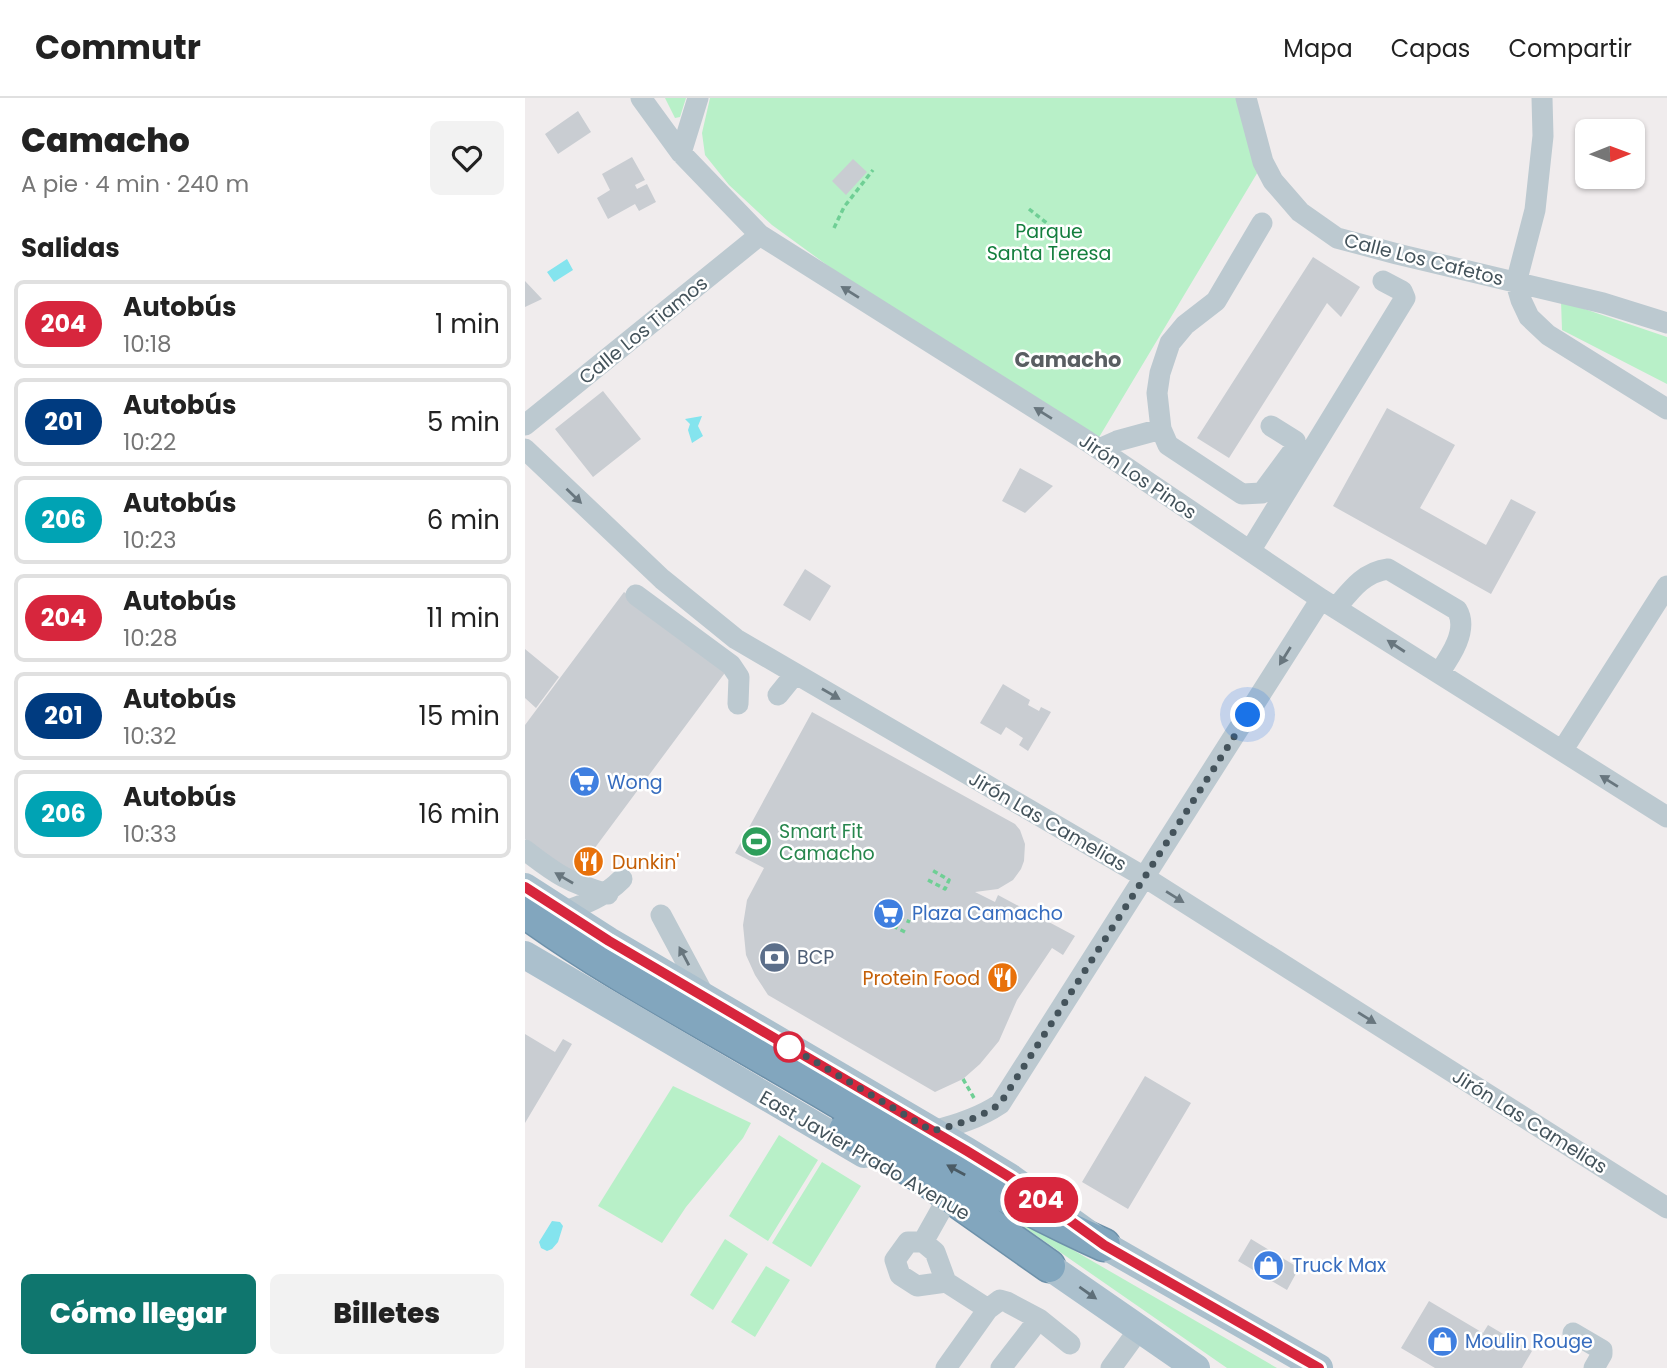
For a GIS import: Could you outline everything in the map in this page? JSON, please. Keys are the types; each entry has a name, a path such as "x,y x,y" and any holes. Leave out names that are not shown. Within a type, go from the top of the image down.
{"highway":[{"path":"533,927 652,992 954,1169 1045,1218 1104,1245"},
{"path":"533,927 927,1180 1049,1266"}],"main road":[{"name":"East Javier Prado Avenue","path":"525,887 533,927 946,1201 1049,1266 1196,1368"},
{"name":"East Javier Prado Avenue","path":"533,927 706,999 1011,1178 1104,1245 1319,1368"}],"street":[{"name":"Jirón Los Pinos","path":"641,98 681,153 760,235 1099,449 1329,603 1667,817"},
{"path":"681,153 698,98"},
{"name":"Calle Los Cafetos","path":"1246,98 1263,162 1273,181 1300,212 1337,238 1603,303 1667,323"},
{"path":"1516,283 1535,210 1543,136 1542,98"},
{"path":"1262,223 1216,301 1185,325 1170,343 1160,373 1157,393 1161,429 1168,445 1242,494 1262,493 1293,451 1294,441 1271,426"},
{"name":"Calle Los Tiamos","path":"525,425 760,235"},
{"path":"1249,551 1405,298 1402,291 1383,281"},
{"name":"Calle Los Cafetos","path":"1516,283 1529,317 1548,335 1667,410"},
{"path":"1099,449 1161,429"},
{"name":"Jirón Las Camelias","path":"525,449 662,579 736,639 1146,878 1667,1208"},
{"path":"932,1131 963,1123 1000,1104 1329,603 1358,581 1388,569 1457,610 1461,621 1457,646 1439,673"},
{"path":"1562,751 1667,586"},
{"path":"636,595 731,665 739,677 738,704"},
{"path":"736,639 746,657 751,679"},
{"path":"778,695 795,674"},
{"path":"525,850 557,875 577,886 615,886 589,903 533,927"},
{"path":"661,915 706,999"},
{"path":"923,1242 946,1201"},
{"path":"946,1282 917,1286 900,1275 895,1260 908,1242 923,1242 935,1252 946,1282 988,1309"},
{"path":"946,1368 988,1309 1000,1300 1039,1319 1070,1344"},
{"path":"1001,1368 1039,1319"},
{"path":"1111,1368 1140,1328"},
{"path":"1573,1333 1602,1350 1594,1368"}],"path":[{"path":"834,228 844,208 873,170"},
{"path":"1029,209 1048,224"},
{"path":"928,880 945,889 949,880 932,870"},
{"path":"905,932 889,924 893,915 910,922"}],"green space":[{"path":"665,98 686,98 680,117 675,118"},
{"name":"Parque Santa Teresa","path":"710,98 1241,98 1259,170 1098,439 842,276 772,225 729,185 705,155 702,133"},
{"path":"1561,301 1667,337 1667,384 1562,330"},
{"path":"673,1086 751,1123 743,1138 686,1207 662,1243 598,1206"},
{"path":"779,1135 818,1160 768,1241 729,1216"},
{"path":"822,1162 861,1186 811,1267 772,1243"},
{"path":"1011,1214 1277,1368 1227,1368 1008,1216"},
{"path":"725,1239 748,1254 713,1310 690,1295"},
{"path":"766,1266 790,1280 755,1337 731,1322"}],"water":[{"path":"567,259 573,270 554,282 547,272"},
{"path":"702,416 698,426 703,436 692,443 688,430 690,424 685,419"},
{"path":"552,1221 560,1222 563,1226 558,1242 547,1251 541,1248 539,1242"}],"building":[{"path":"578,111 591,132 558,154 545,134"},
{"path":"632,157 645,180 635,185 637,189 647,184 656,202 639,211 635,204 608,219 597,198 610,190 602,174"},
{"path":"853,159 867,172 846,195 832,181"},
{"path":"1313,257 1360,287 1341,317 1327,303 1229,458 1197,438"},
{"path":"525,281 542,299 525,307"},
{"path":"603,391 641,439 593,477 555,429"},
{"path":"1387,408 1455,445 1420,508 1486,545 1511,499 1536,512 1491,594 1333,506"},
{"path":"1020,468 1053,486 1025,513 1002,501"},
{"path":"805,569 831,586 810,621 783,605"},
{"name":"Wong","path":"624,592 727,670 574,876 525,839 525,725"},
{"path":"525,649 559,677 536,708 525,698"},
{"path":"1003,684 1030,700 1028,705 1039,711 1041,707 1051,712 1028,751 1019,745 1023,738 1006,727 1001,735 980,723"},
{"name":"Plaza Camacho","path":"812,712 1015,824 1025,844 1021,869 1013,880 998,889 975,892 995,902 998,895 1075,936 1063,955 1052,948 1017,1000 999,1041 980,1064 963,1079 935,1092 768,995 746,955 743,925 747,900 764,868 735,853"},
{"path":"525,1034 555,1052 563,1039 572,1044 525,1123"},
{"path":"1145,1076 1191,1103 1128,1209 1082,1182"},
{"name":"Truck Max","path":"1251,1239 1299,1268 1287,1290 1238,1261"},
{"name":"Moulin Rouge","path":"1429,1301 1483,1333 1488,1325 1532,1351 1522,1368 1435,1368 1401,1348"}],"bus line":[{"name":"204","path":"525,887 609,941 1011,1178 1104,1245 1319,1368"}],"place":[{"name":"Wong","path":"584,782"},
{"name":"Smart Fit Camacho","path":"756,842"},
{"name":"Dunkin'","path":"589,862"},
{"name":"Plaza Camacho","path":"889,913"},
{"name":"BCP","path":"774,957"},
{"name":"Protein Food","path":"1003,978"},
{"name":"Truck Max","path":"1269,1265"},
{"name":"Moulin Rouge","path":"1442,1341"}],"district":[{"name":"Camacho","path":"1068,360"}],"route":[{"path":"789,1047 787,1045 932,1131 963,1123 1000,1104 1248,715"}]}
